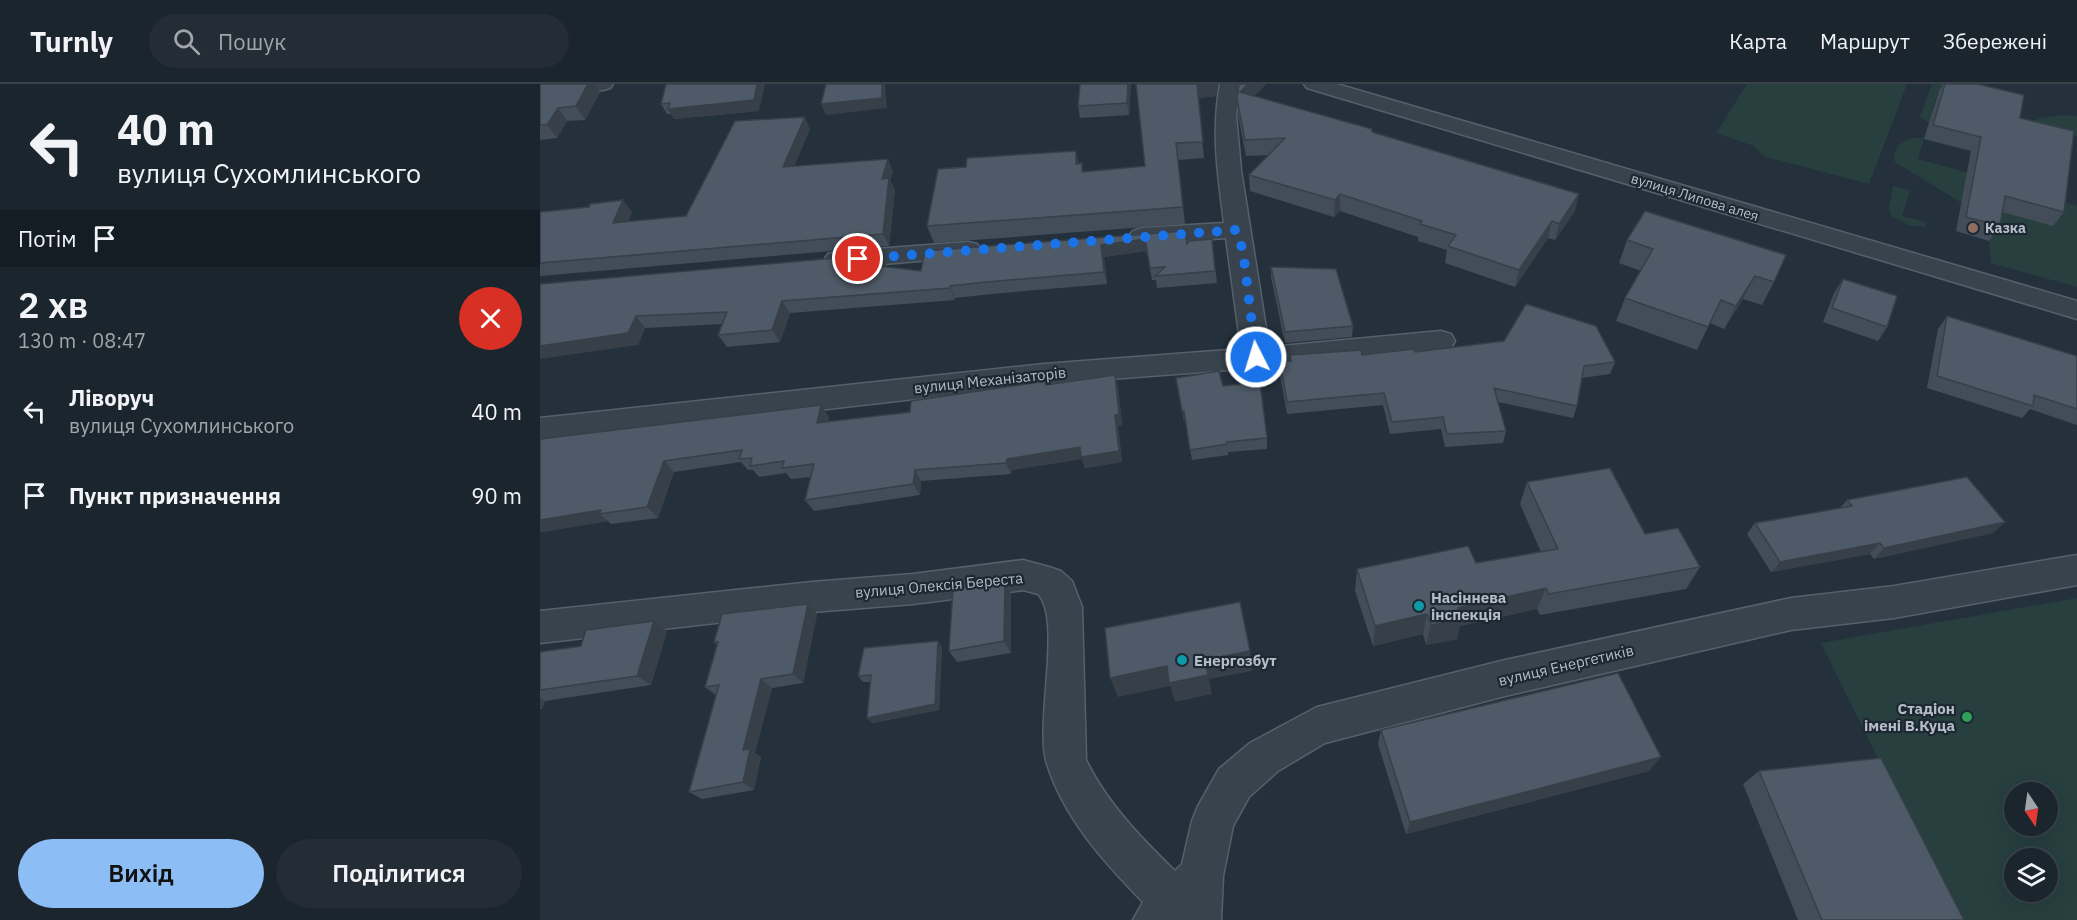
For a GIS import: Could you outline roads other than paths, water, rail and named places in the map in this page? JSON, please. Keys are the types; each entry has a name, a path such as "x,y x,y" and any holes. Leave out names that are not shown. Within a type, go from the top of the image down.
{"street":[{"path":"540,88 603,84"},
{"path":"1230,84 1225,115 1236,230 1243,251 1256,357"},
{"name":"вулиця Липова алея","path":"1314,84 2077,310"},
{"path":"1123,238 1236,230"},
{"path":"818,262 994,248"},
{"name":"вулиця Механізаторів","path":"540,430 1032,375 1361,350 1441,341"},
{"name":"вулиця Енергетиків","path":"1182,904 1213,820 1234,783 1264,757 1317,726 1505,678 1791,614 1894,602 2077,570"},
{"name":"вулиця Олексія Береста","path":"540,627 812,597 913,589 1023,575 1049,582 1059,592 1064,607 1066,762 1078,788 1120,846 1182,904"}],"place":[{"name":"Казка","path":"1973,228"},
{"name":"Насіннева інспекція","path":"1419,606"},
{"name":"Енергозбут","path":"1182,660"},
{"name":"Стадіон імені В.Куца","path":"1967,717"}]}
